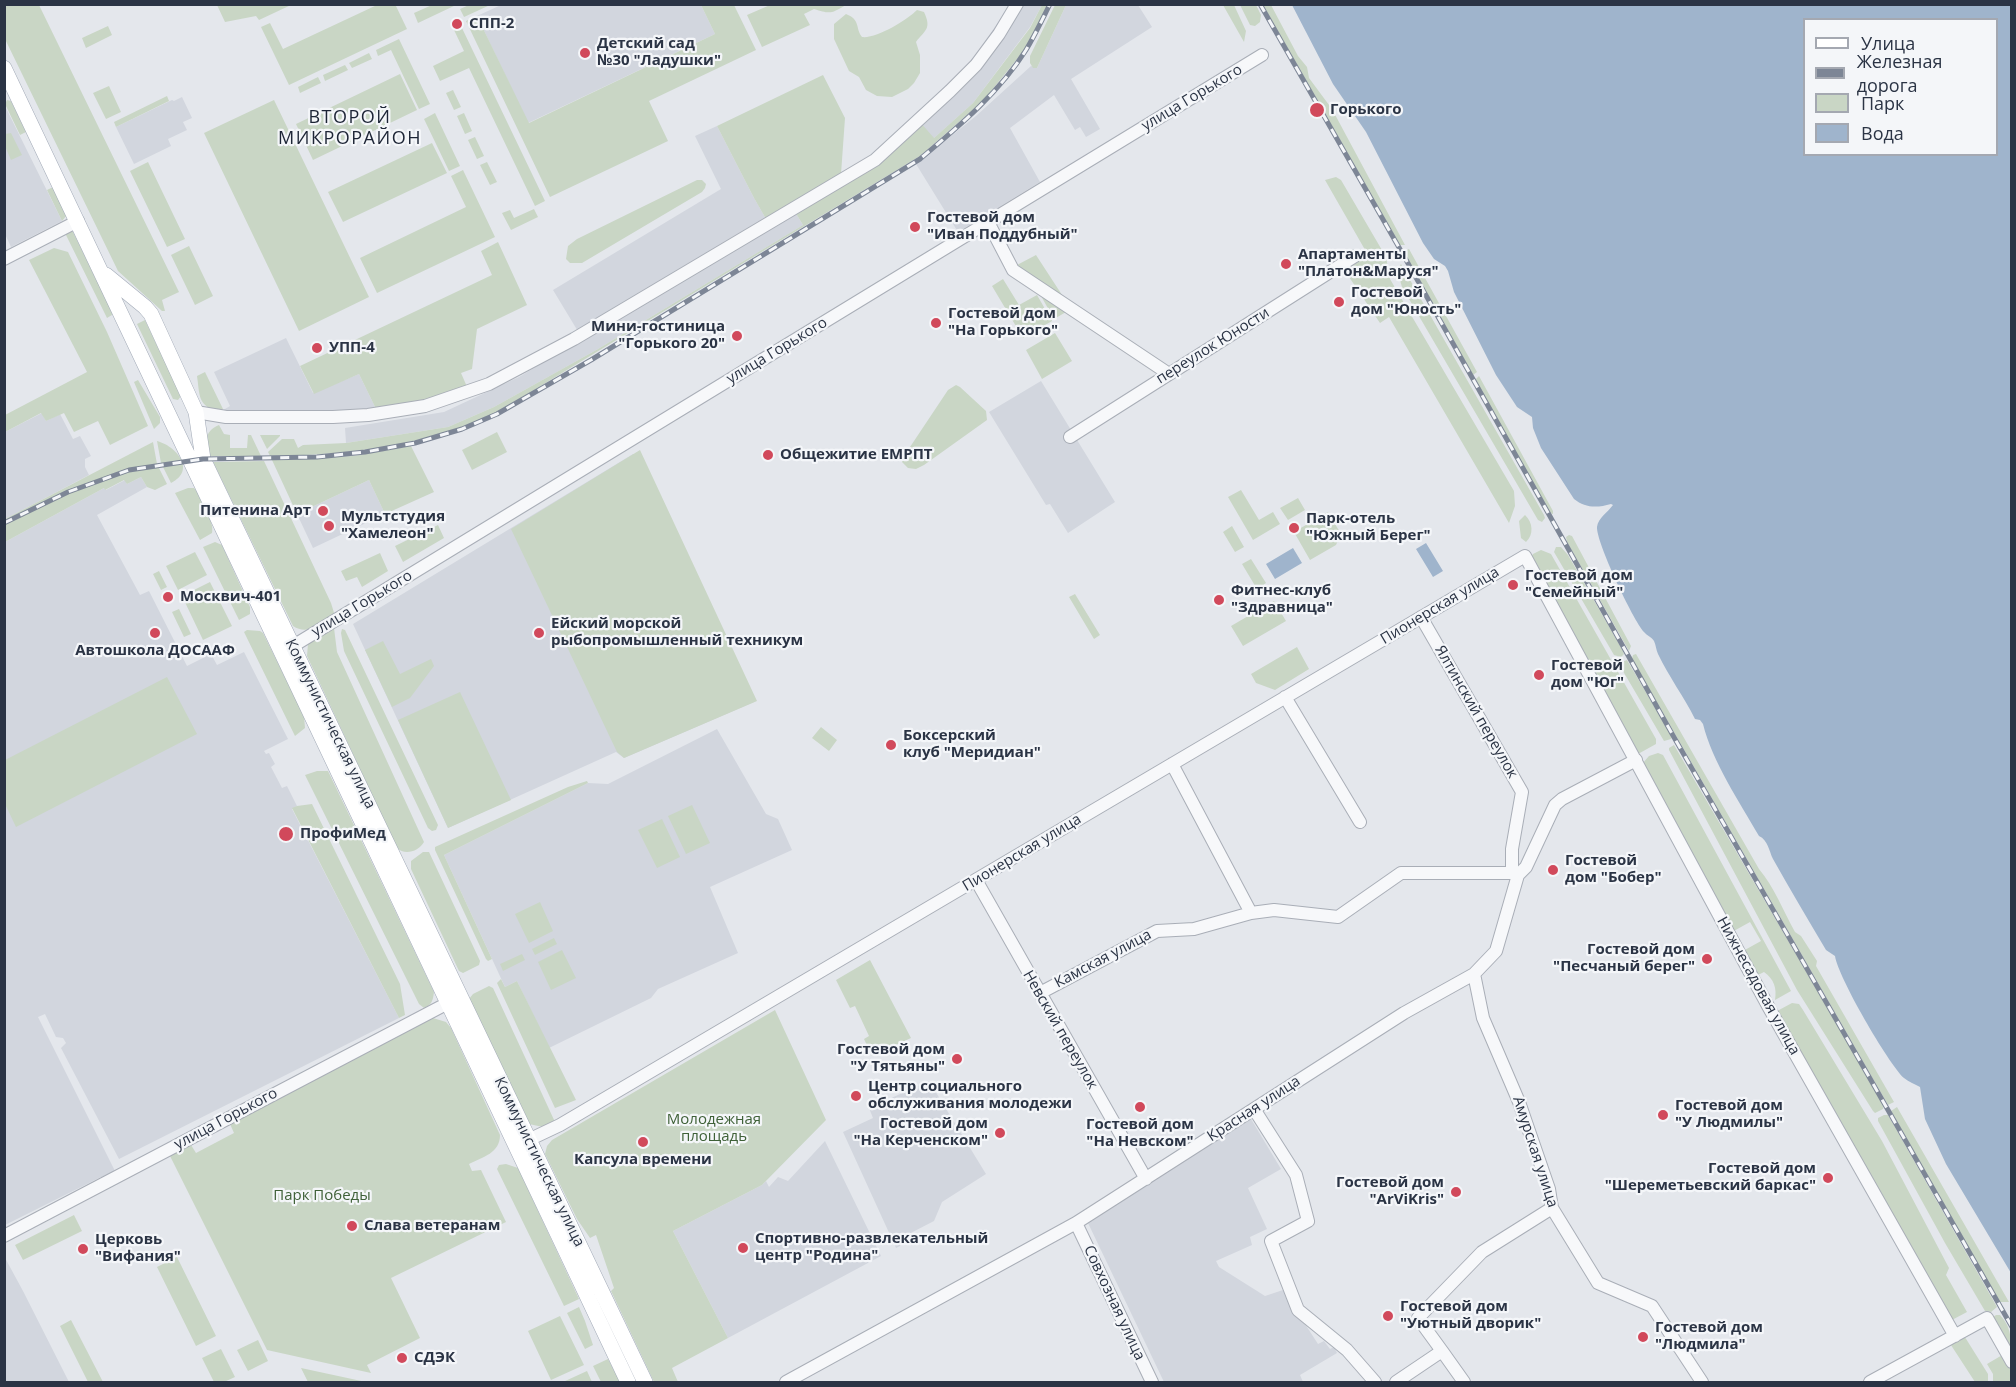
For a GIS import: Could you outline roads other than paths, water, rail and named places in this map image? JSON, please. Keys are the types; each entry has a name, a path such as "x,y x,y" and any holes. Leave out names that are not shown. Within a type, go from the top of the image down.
{"main road":[{"name":"Коммунистическая улица","path":"4,68 9,91 78,221 448,1003 645,1383"},
{"name":"Коммунистическая улица","path":"101,271 145,307 150,314 196,412 203,459 293,646 522,1143 628,1383"},
{"path":"122,317 145,307"},
{"path":"165,407 196,412"}],"street":[{"path":"196,412 226,417 333,417 392,412 445,400 489,384 574,339 875,160 976,64 999,34 1017,4"},
{"name":"улица Горького","path":"293,646 1262,55"},
{"path":"4,259 78,221"},
{"path":"988,222 1013,270 1169,374"},
{"name":"переулок Юности","path":"1070,438 1355,256"},
{"path":"200,435 214,422 226,417"},
{"name":"Пионерская улица","path":"522,1143 560,1125 1525,556"},
{"name":"Нижнесадовая улица","path":"1525,556 1768,1006 1955,1336"},
{"name":"Ялтинский переулок","path":"1421,617 1522,792 1512,849 1515,874"},
{"path":"1285,698 1359,822"},
{"name":"Красная улица","path":"786,1383 1076,1223 1404,1013 1474,974 1496,951 1515,874 1526,867 1555,805 1636,760"},
{"path":"1172,764 1251,913"},
{"name":"Камская улица","path":"1040,993 1157,930 1194,929 1251,913 1274,910 1338,917 1401,873 1515,874"},
{"name":"Невский переулок","path":"976,880 1146,1179"},
{"name":"Амурская улица","path":"1474,974 1483,1018 1519,1102 1549,1190 1552,1208 1598,1282 1652,1306 1702,1383"},
{"name":"улица Горького","path":"4,1236 448,1003"},
{"path":"1254,1109 1296,1175 1308,1221 1272,1241 1298,1310 1347,1350 1375,1383"},
{"path":"1464,1383 1418,1318 1482,1252 1552,1208"},
{"name":"Совхозная улица","path":"1076,1223 1152,1383"},
{"path":"1870,1383 1987,1318 2012,1362"},
{"path":"1396,1383 1442,1351"}],"water":[{"path":"1292,5 2011,5 2011,1273 1946,1164 1925,1119 1920,1087 1904,1078 1876,1038 1845,982 1835,956 1826,950 1766,843 1759,836 1727,782 1703,724 1700,720 1695,719 1662,662 1654,641 1644,632 1632,613 1616,581 1598,535 1599,521 1613,505 1591,506 1574,499 1541,448 1533,428 1532,417 1517,407 1496,375 1454,292 1448,271 1445,266 1434,259 1423,243 1366,132 1333,84"},
{"path":"1426,543 1443,571 1433,577 1416,549"},
{"path":"1293,548 1302,563 1275,579 1266,564"}],"railway":[{"path":"4,523 68,492 129,470 203,459 317,457 365,452 415,443 462,429 497,414 591,360 920,159 964,121 1004,81 1026,50 1050,4"},
{"path":"1260,4 1675,739 2012,1327"}],"place":[{"name":"СПП-2","path":"457,24"},
{"name":"Детский сад №30 \"Ладушки\"","path":"585,53"},
{"name":"Горького","path":"1317,110"},
{"name":"Гостевой дом \"Иван Поддубный\"","path":"915,227"},
{"name":"Апартаменты \"Платон&Маруся\"","path":"1286,264"},
{"name":"Гостевой дом \"Юность\"","path":"1339,302"},
{"name":"Гостевой дом \"На Горького\"","path":"936,323"},
{"name":"Мини-гостиница \"Горького 20\"","path":"737,336"},
{"name":"УПП-4","path":"317,348"},
{"name":"Общежитие ЕМРПТ","path":"768,455"},
{"name":"Питенина Арт","path":"323,511"},
{"name":"Мультстудия \"Хамелеон\"","path":"329,526"},
{"name":"Парк-отель \"Южный Берег\"","path":"1294,528"},
{"name":"Гостевой дом \"Семейный\"","path":"1513,585"},
{"name":"Москвич-401","path":"168,597"},
{"name":"Фитнес-клуб \"Здравница\"","path":"1219,600"},
{"name":"Автошкола ДОСААФ","path":"155,633"},
{"name":"Ейский морской рыбопромышленный техникум","path":"539,633"},
{"name":"Гостевой дом \"Юг\"","path":"1539,675"},
{"name":"Боксерский клуб \"Меридиан\"","path":"891,745"},
{"name":"ПрофиМед","path":"286,834"},
{"name":"Гостевой дом \"Бобер\"","path":"1553,870"},
{"name":"Гостевой дом \"Песчаный берег\"","path":"1707,959"},
{"name":"Гостевой дом \"У Тятьяны\"","path":"957,1059"},
{"name":"Центр социального обслуживания молодежи","path":"856,1096"},
{"name":"Гостевой дом \"На Невском\"","path":"1140,1107"},
{"name":"Гостевой дом \"У Людмилы\"","path":"1663,1115"},
{"name":"Гостевой дом \"На Керченском\"","path":"1000,1133"},
{"name":"Капсула времени","path":"643,1142"},
{"name":"Гостевой дом \"Шереметьевский баркас\"","path":"1828,1178"},
{"name":"Гостевой дом \"ArViKris\"","path":"1456,1192"},
{"name":"Слава ветеранам","path":"352,1226"},
{"name":"Спортивно-развлекательный центр \"Родина\"","path":"743,1248"},
{"name":"Церковь \"Вифания\"","path":"83,1249"},
{"name":"Гостевой дом \"Уютный дворик\"","path":"1388,1316"},
{"name":"Гостевой дом \"Людмила\"","path":"1643,1337"},
{"name":"СДЭК","path":"402,1358"}],"district":[{"name":"ВТОРОЙ МИКРОРАЙОН","path":"350,128"}],"park label":[{"name":"Молодежная площадь","path":"714,1128"},
{"name":"Парк Победы","path":"322,1196"}]}
